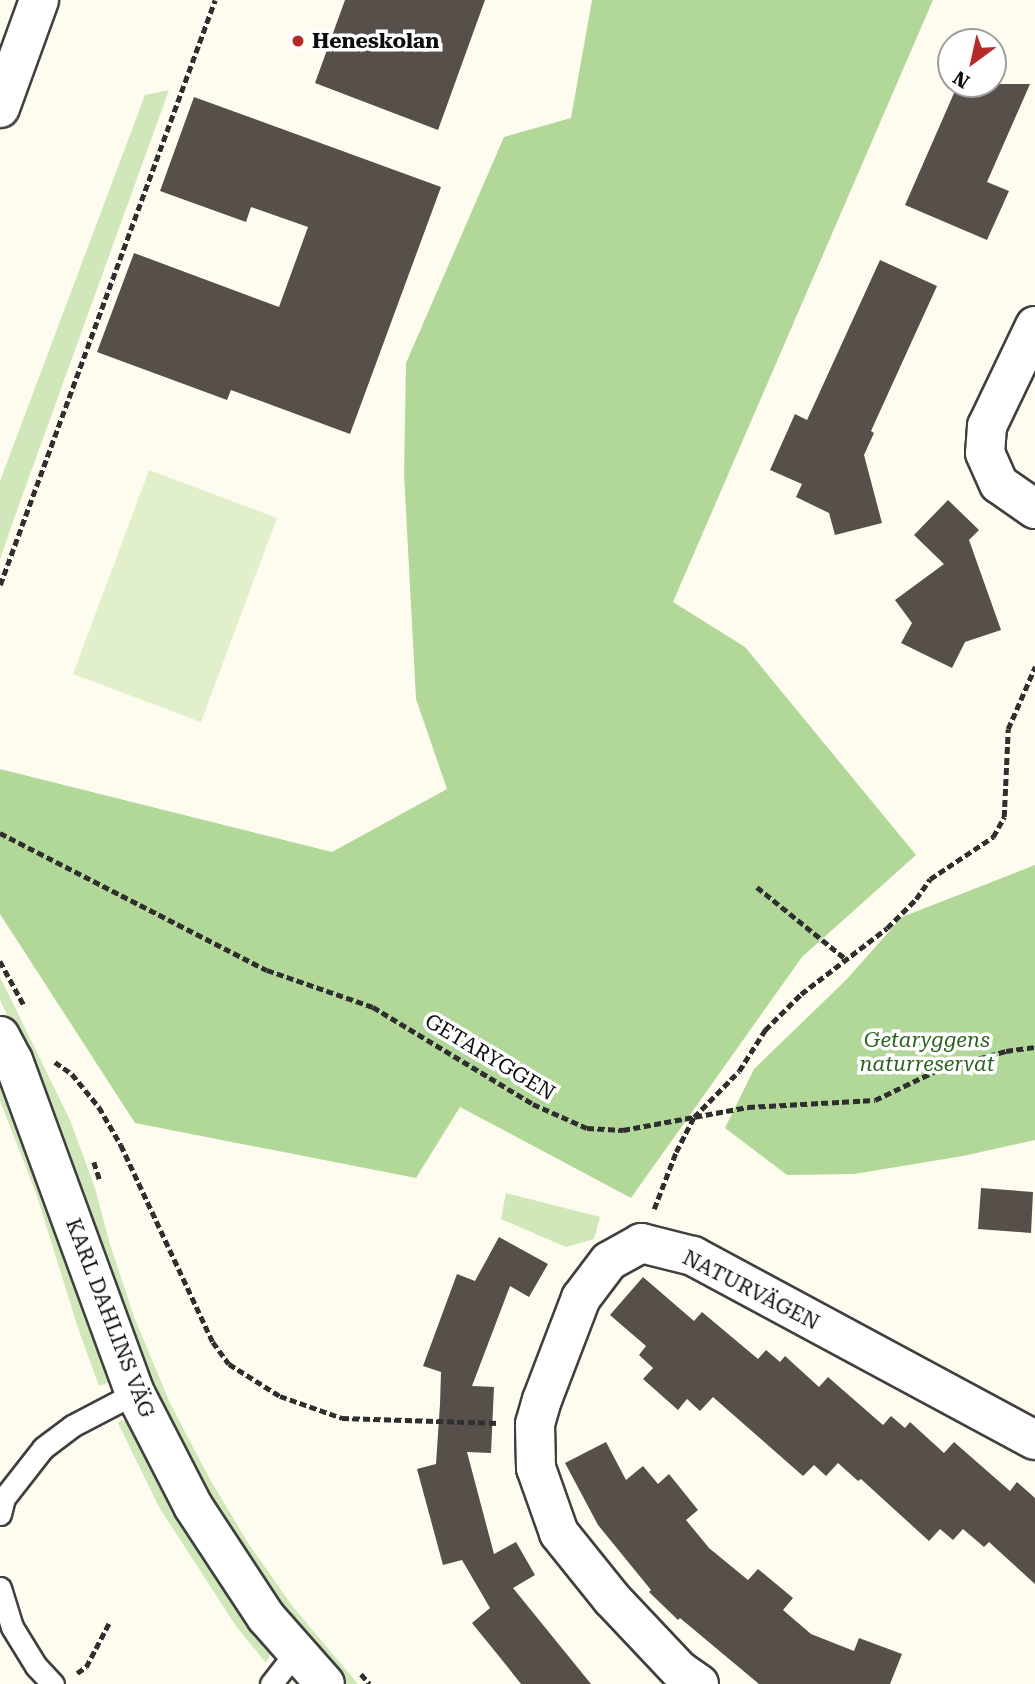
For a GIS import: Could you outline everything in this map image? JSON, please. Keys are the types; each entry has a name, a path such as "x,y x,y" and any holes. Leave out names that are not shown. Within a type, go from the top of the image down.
{"street":[{"path":"0,107 39,0"},
{"path":"1035,326 987,426 985,453 999,484 1035,509"},
{"name":"KARL DAHLINS VÄG","path":"15,1026 13,1060 135,1393 193,1506 266,1617 296,1652 338,1674"},
{"path":"641,1243 609,1261 581,1298 535,1424 536,1468 559,1533 612,1599 679,1670 699,1684"},
{"name":"NATURVÄGEN","path":"641,1243 693,1256 1035,1440"}],"lane":[{"path":"0,1514 4,1498 43,1448 72,1426 135,1393"},
{"path":"0,1588 12,1627 36,1665 62,1681"},
{"path":"271,1684 296,1652"}],"path":[{"path":"0,585 215,0"},
{"path":"641,1243 676,1152 694,1117 739,1071 765,1030 801,994 887,928 916,899 930,879 993,837 1004,817 1008,729 1035,667"},
{"name":"GETARYGGEN","path":"0,833 267,970 373,1007 533,1104 587,1128 622,1130 748,1107 875,1100 939,1070 1006,1051 1035,1048"},
{"path":"757,887 846,959"},
{"path":"0,961 15,1026"},
{"path":"58,1072 53,1061 72,1074 99,1107 116,1135 213,1342 229,1364 280,1395 342,1418 535,1424"},
{"path":"90,1151 102,1186"},
{"path":"62,1681 86,1667 110,1621"},
{"path":"338,1674 370,1684"}],"green space":[{"path":"592,0 933,0 673,602 745,647 916,855 802,957 631,1198 460,1107 416,1178 135,1123 0,914 0,769 332,852 447,789 416,699 404,474 406,363 504,137 571,118"},
{"path":"169,90 0,559 0,481 145,95"},
{"path":"149,470 277,518 201,722 73,674"},
{"name":"Getaryggens naturreservat","path":"1035,865 1035,1140 963,1156 854,1174 787,1175 725,1128 754,1069 846,980 902,917"},
{"path":"0,977 70,1120 95,1188 134,1317 170,1403 208,1476 248,1543 293,1607 358,1684 343,1684 257,1577 172,1434 121,1312 55,1117 0,1000"},
{"path":"0,1077 46,1191 110,1382 99,1386 36,1193 0,1101"},
{"path":"506,1193 600,1217 594,1239 566,1247 501,1219"},
{"path":"121,1420 128,1422 159,1485 208,1567 271,1653 266,1663 236,1626 159,1507 118,1423"}],"building":[{"path":"345,0 485,0 438,130 315,83"},
{"path":"1007,84 1030,84 987,182 1009,191 987,240 905,205 952,98 1007,98"},
{"path":"194,97 441,187 350,434 231,390 227,400 97,352 134,253 279,307 308,227 251,207 246,222 160,191"},
{"path":"880,260 937,286 871,431 874,433 864,455 882,523 835,535 829,513 796,497 802,484 770,470 795,414 807,420"},
{"path":"948,500 979,530 969,540 1001,630 965,642 952,668 901,643 912,623 895,600 944,564 914,535"},
{"path":"981,1188 1033,1192 1031,1233 978,1229"},
{"path":"499,1237 548,1264 529,1297 510,1286 472,1386 494,1387 491,1453 467,1452 494,1554 516,1542 535,1575 513,1588 591,1684 521,1684 472,1623 490,1608 462,1560 443,1565 417,1469 436,1464 440,1404 441,1372 423,1366 457,1274 475,1281"},
{"path":"643,1277 694,1321 702,1312 758,1359 766,1350 780,1362 785,1356 819,1387 828,1377 883,1425 891,1416 905,1428 910,1422 944,1453 954,1442 1010,1491 1017,1482 1035,1498 1035,1584 989,1542 984,1547 963,1529 953,1540 940,1529 929,1541 861,1479 858,1481 838,1463 826,1476 814,1465 803,1476 713,1397 700,1411 687,1399 678,1410 643,1379 653,1368 639,1355 646,1346 610,1315"},
{"path":"606,1442 626,1480 643,1466 658,1484 669,1474 698,1510 686,1520 709,1548 748,1580 758,1569 793,1598 783,1610 811,1634 854,1651 859,1638 902,1654 890,1684 759,1684 680,1618 678,1620 649,1592 651,1590 598,1525 565,1463"}],"place":[{"name":"Heneskolan","path":"298,41"}]}
